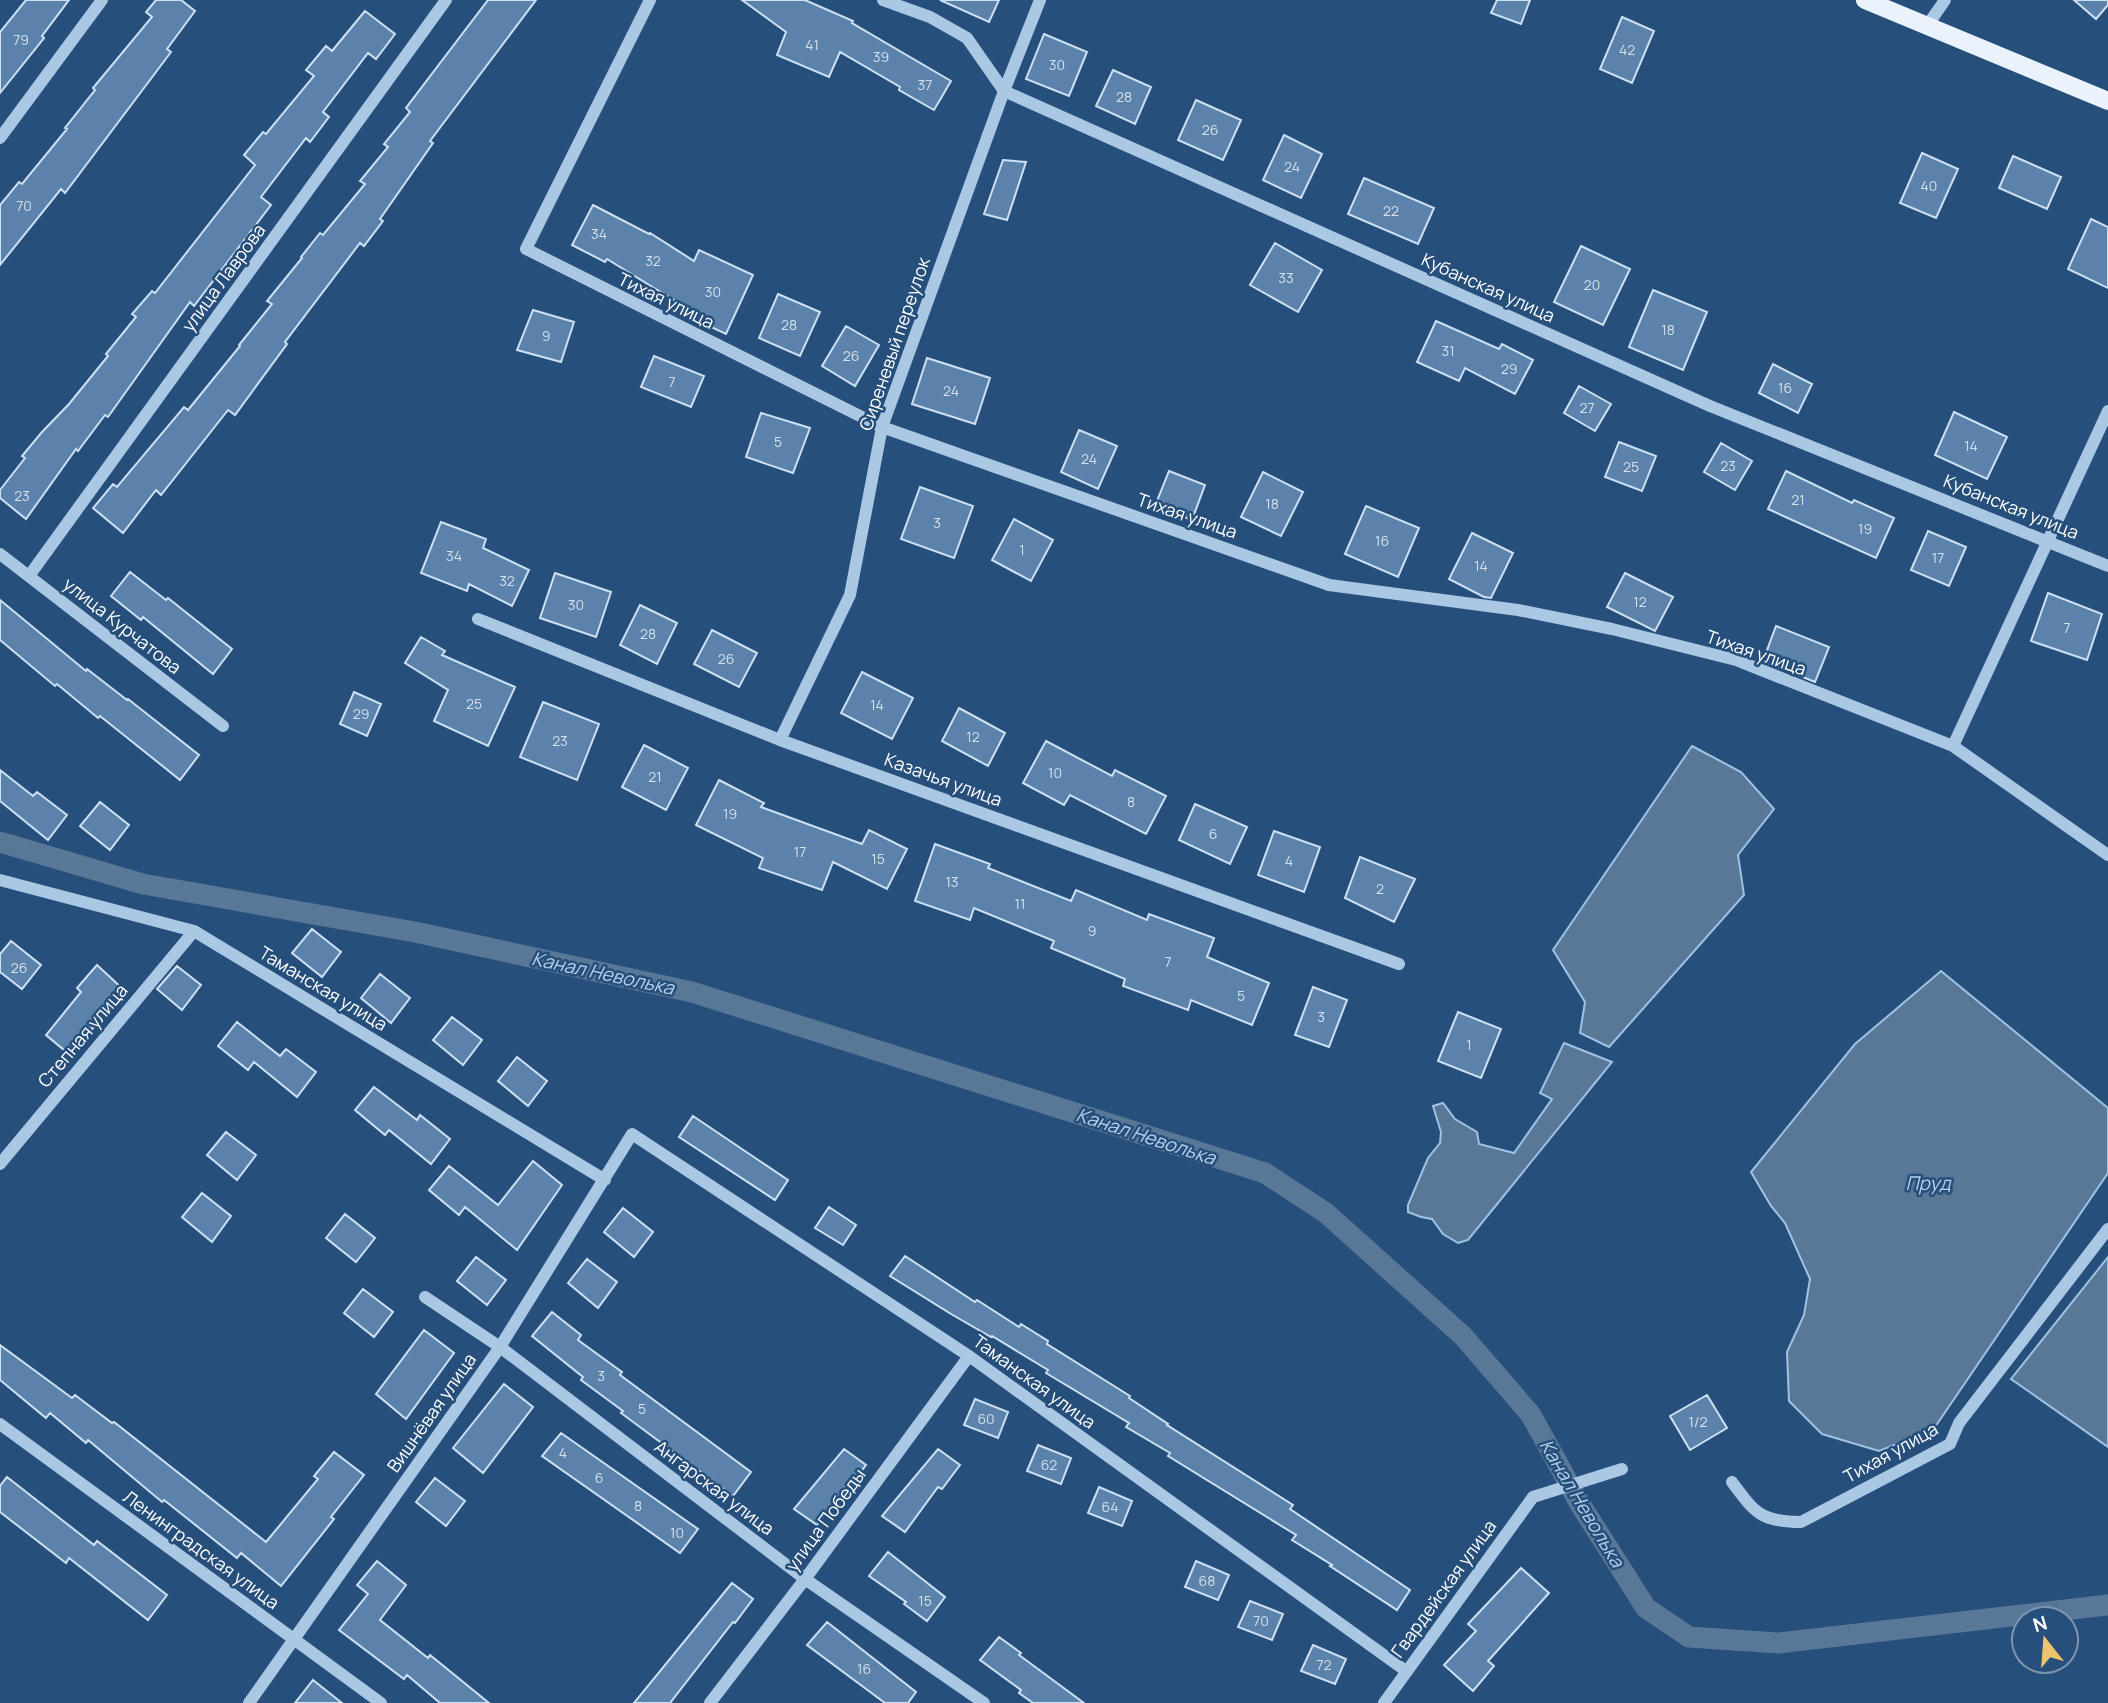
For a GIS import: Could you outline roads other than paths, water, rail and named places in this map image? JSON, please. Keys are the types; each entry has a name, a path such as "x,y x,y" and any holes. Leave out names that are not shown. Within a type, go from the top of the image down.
{"main road":[{"path":"1865,0 2108,101"}],"street":[{"path":"0,138 102,0"},
{"name":"улица Лаврова","path":"29,576 446,0"},
{"name":"Тихая улица","path":"650,0 526,249 882,428 1329,584 1518,610 1612,629 1736,660 1954,746 2108,855"},
{"path":"883,0 930,17 967,38 1004,92"},
{"name":"Сиреневый переулок","path":"780,740 850,595 882,428 1040,0"},
{"path":"1927,26 1945,0"},
{"name":"Кубанская улица","path":"1004,92 1710,406 2108,566"},
{"path":"1954,746 2108,411"},
{"name":"улица Курчатова","path":"0,554 223,726"},
{"name":"Казачья улица","path":"478,619 780,740 1399,964"},
{"name":"Таманская улица","path":"0,880 194,932 605,1180"},
{"name":"Степная улица","path":"0,1164 194,932"},
{"name":"Таманская улица","path":"632,1134 969,1356 1406,1671"},
{"name":"Вишнёвая улица","path":"249,1703 500,1347 632,1134"},
{"name":"Тихая улица","path":"1732,1482 1762,1516 1779,1522 1801,1522 1950,1444 1959,1423 2108,1229"},
{"name":"Ангарская улица","path":"425,1297 500,1347 805,1579 984,1703"},
{"name":"улица Победы","path":"710,1703 969,1356"},
{"name":"Ленинградская улица","path":"0,1424 381,1703"},
{"name":"Гвардейская улица","path":"1384,1703 1533,1497 1622,1469"}],"water":[{"path":"1692,746 1741,772 1774,809 1738,855 1744,895 1609,1047 1580,1033 1585,1002 1553,950"},
{"name":"Пруд","path":"1941,971 2108,1108 2108,1173 1933,1430 1879,1451 1822,1434 1789,1401 1787,1352 1804,1315 1810,1279 1785,1223 1771,1206 1751,1172 1855,1044"},
{"path":"1564,1043 1612,1062 1468,1240 1458,1243 1443,1234 1432,1219 1408,1212 1408,1205 1428,1158 1440,1143 1441,1132 1433,1106 1443,1103 1455,1119 1477,1132 1479,1144 1514,1153 1552,1099 1540,1093"},
{"path":"2108,1257 2108,1447 2011,1379"}],"waterway":[{"name":"Канал Неволька","path":"0,842 143,884 415,932 692,992 1265,1173 1326,1213 1463,1336 1531,1415 1580,1504 1646,1608 1689,1637 1778,1643 2108,1605"}]}
